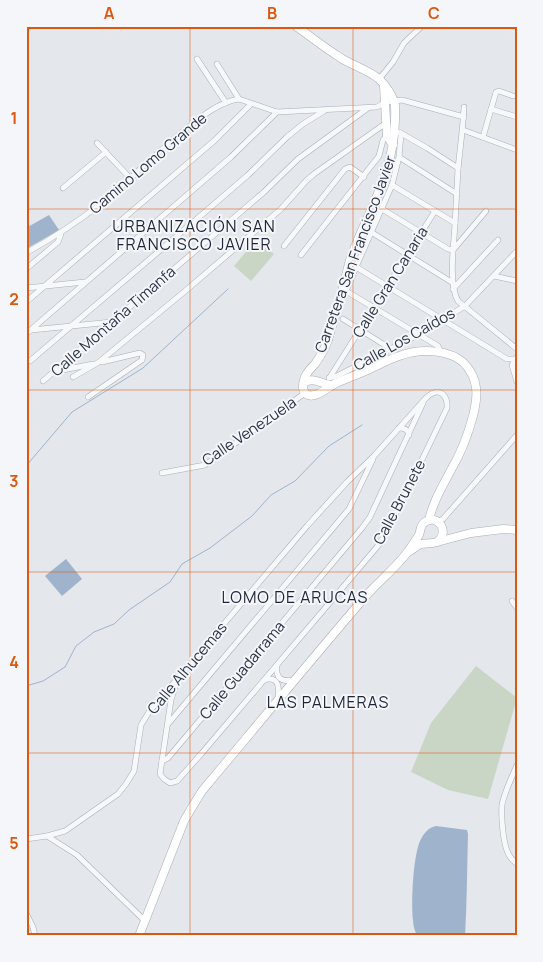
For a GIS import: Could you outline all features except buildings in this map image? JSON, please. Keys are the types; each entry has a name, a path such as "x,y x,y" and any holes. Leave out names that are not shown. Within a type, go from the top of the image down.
{"main road":[{"path":"296,26 341,59 382,81"},
{"name":"Carretera San Francisco Javier","path":"315,381 312,371 327,342 346,273 386,174 392,155 393,144 398,132 396,108 390,101 382,81"},
{"name":"Carretera San Francisco Javier","path":"390,101 386,124 387,136 393,144"},
{"path":"331,381 318,394 310,396 305,393 303,388 304,383 309,380 315,381 327,385 331,381 400,355 422,352 441,352 459,359 468,367 476,386 476,401 471,426 461,452 435,499 431,510 438,523 442,537 435,543 428,543 424,541 420,533"},
{"name":"Carretera San Francisco Javier","path":"304,383 310,368 315,364"},
{"path":"315,381 319,387 315,394"},
{"path":"138,936 190,809 202,791 360,602 406,554 420,533 421,526 423,524 438,523"},
{"path":"438,523 448,534 458,536"},
{"path":"406,554 420,544 435,543 471,533 503,529 517,530"}],"street":[{"path":"382,81 404,44 422,26"},
{"path":"197,58 226,103"},
{"path":"217,64 239,99 277,112 369,108 377,107 390,101 402,100 464,117"},
{"path":"483,137 496,92 499,91 513,96"},
{"name":"Camino Lomo Grande","path":"26,253 61,233 102,202 196,121 212,110 232,100 239,99"},
{"path":"26,302 215,140 251,104"},
{"path":"464,107 453,250 454,295 458,301 517,349"},
{"name":"Calle Montaña Timanfa","path":"43,381 264,192 298,159 369,108"},
{"path":"491,109 517,117"},
{"path":"30,361 205,212 287,137 324,110"},
{"path":"28,332 232,157 277,112"},
{"path":"73,377 99,362 281,209 310,178 386,124"},
{"path":"463,130 517,150"},
{"path":"398,132 399,157 392,185 346,291 438,346 441,352"},
{"path":"398,132 458,168"},
{"path":"301,255 364,177 379,156 383,140 387,136"},
{"path":"97,143 130,178"},
{"path":"63,188 106,152"},
{"path":"399,157 457,194"},
{"path":"284,246 345,169 350,167 364,177"},
{"path":"392,185 455,223"},
{"path":"382,209 448,249 453,250"},
{"name":"Calle Gran Canaria","path":"331,381 360,330 435,211"},
{"path":"453,250 486,211"},
{"path":"371,232 453,286"},
{"path":"26,269 58,242 61,233"},
{"path":"453,286 498,240"},
{"name":"Calle Los Caídos","path":"331,381 337,376 417,335 465,306 517,251"},
{"path":"356,267 507,359 516,358"},
{"path":"494,276 517,281"},
{"path":"26,288 86,282"},
{"path":"343,319 391,349"},
{"path":"28,332 112,322"},
{"path":"52,372 140,353 143,355 142,360 88,398"},
{"path":"516,358 512,365 517,382"},
{"name":"Calle Alhucemas","path":"26,839 65,831 118,794 134,771 141,725 149,712 307,526 426,398 434,392 439,392"},
{"name":"Calle Brunete","path":"162,761 160,774 170,783 177,781 377,547 387,532 447,408 448,401 446,396 439,392"},
{"name":"Calle Venezuela","path":"162,474 205,465 305,393"},
{"name":"Calle Guadarrama","path":"162,761 168,758 370,517 426,398"},
{"path":"399,428 407,430 409,435"},
{"path":"438,523 517,435"},
{"path":"168,724 349,509 374,456"},
{"path":"512,601 517,608"},
{"path":"277,664 276,672 278,677 287,681 294,680"},
{"path":"264,680 269,678 278,683 278,701"},
{"path":"162,761 171,700 177,680"},
{"path":"517,765 502,804 506,848 510,857 517,864"},
{"path":"47,836 77,855 144,920"},
{"path":"506,848 517,858"},
{"path":"26,913 35,936"}],"green space":[{"path":"257,239 274,254 251,281 234,266"},
{"path":"476,666 517,698 488,799 448,790 411,772 431,723"}],"water":[{"path":"49,215 59,230 26,249 26,228"},
{"path":"66,559 82,579 62,596 45,576"},
{"path":"436,826 467,830 465,936 417,936 414,928 412,892 418,848 425,833"}],"waterway":[{"path":"26,466 72,412 143,368 228,289"},
{"path":"26,686 43,681 65,667 76,646 94,632 114,624 129,610 170,582 182,564 210,548 252,516 271,495 295,481 329,446 362,425"}],"district":[{"name":"URBANIZACIÓN SAN FRANCISCO JAVIER","path":"194,235"},
{"name":"LOMO DE ARUCAS","path":"295,597"},
{"name":"LAS PALMERAS","path":"328,702"}]}
